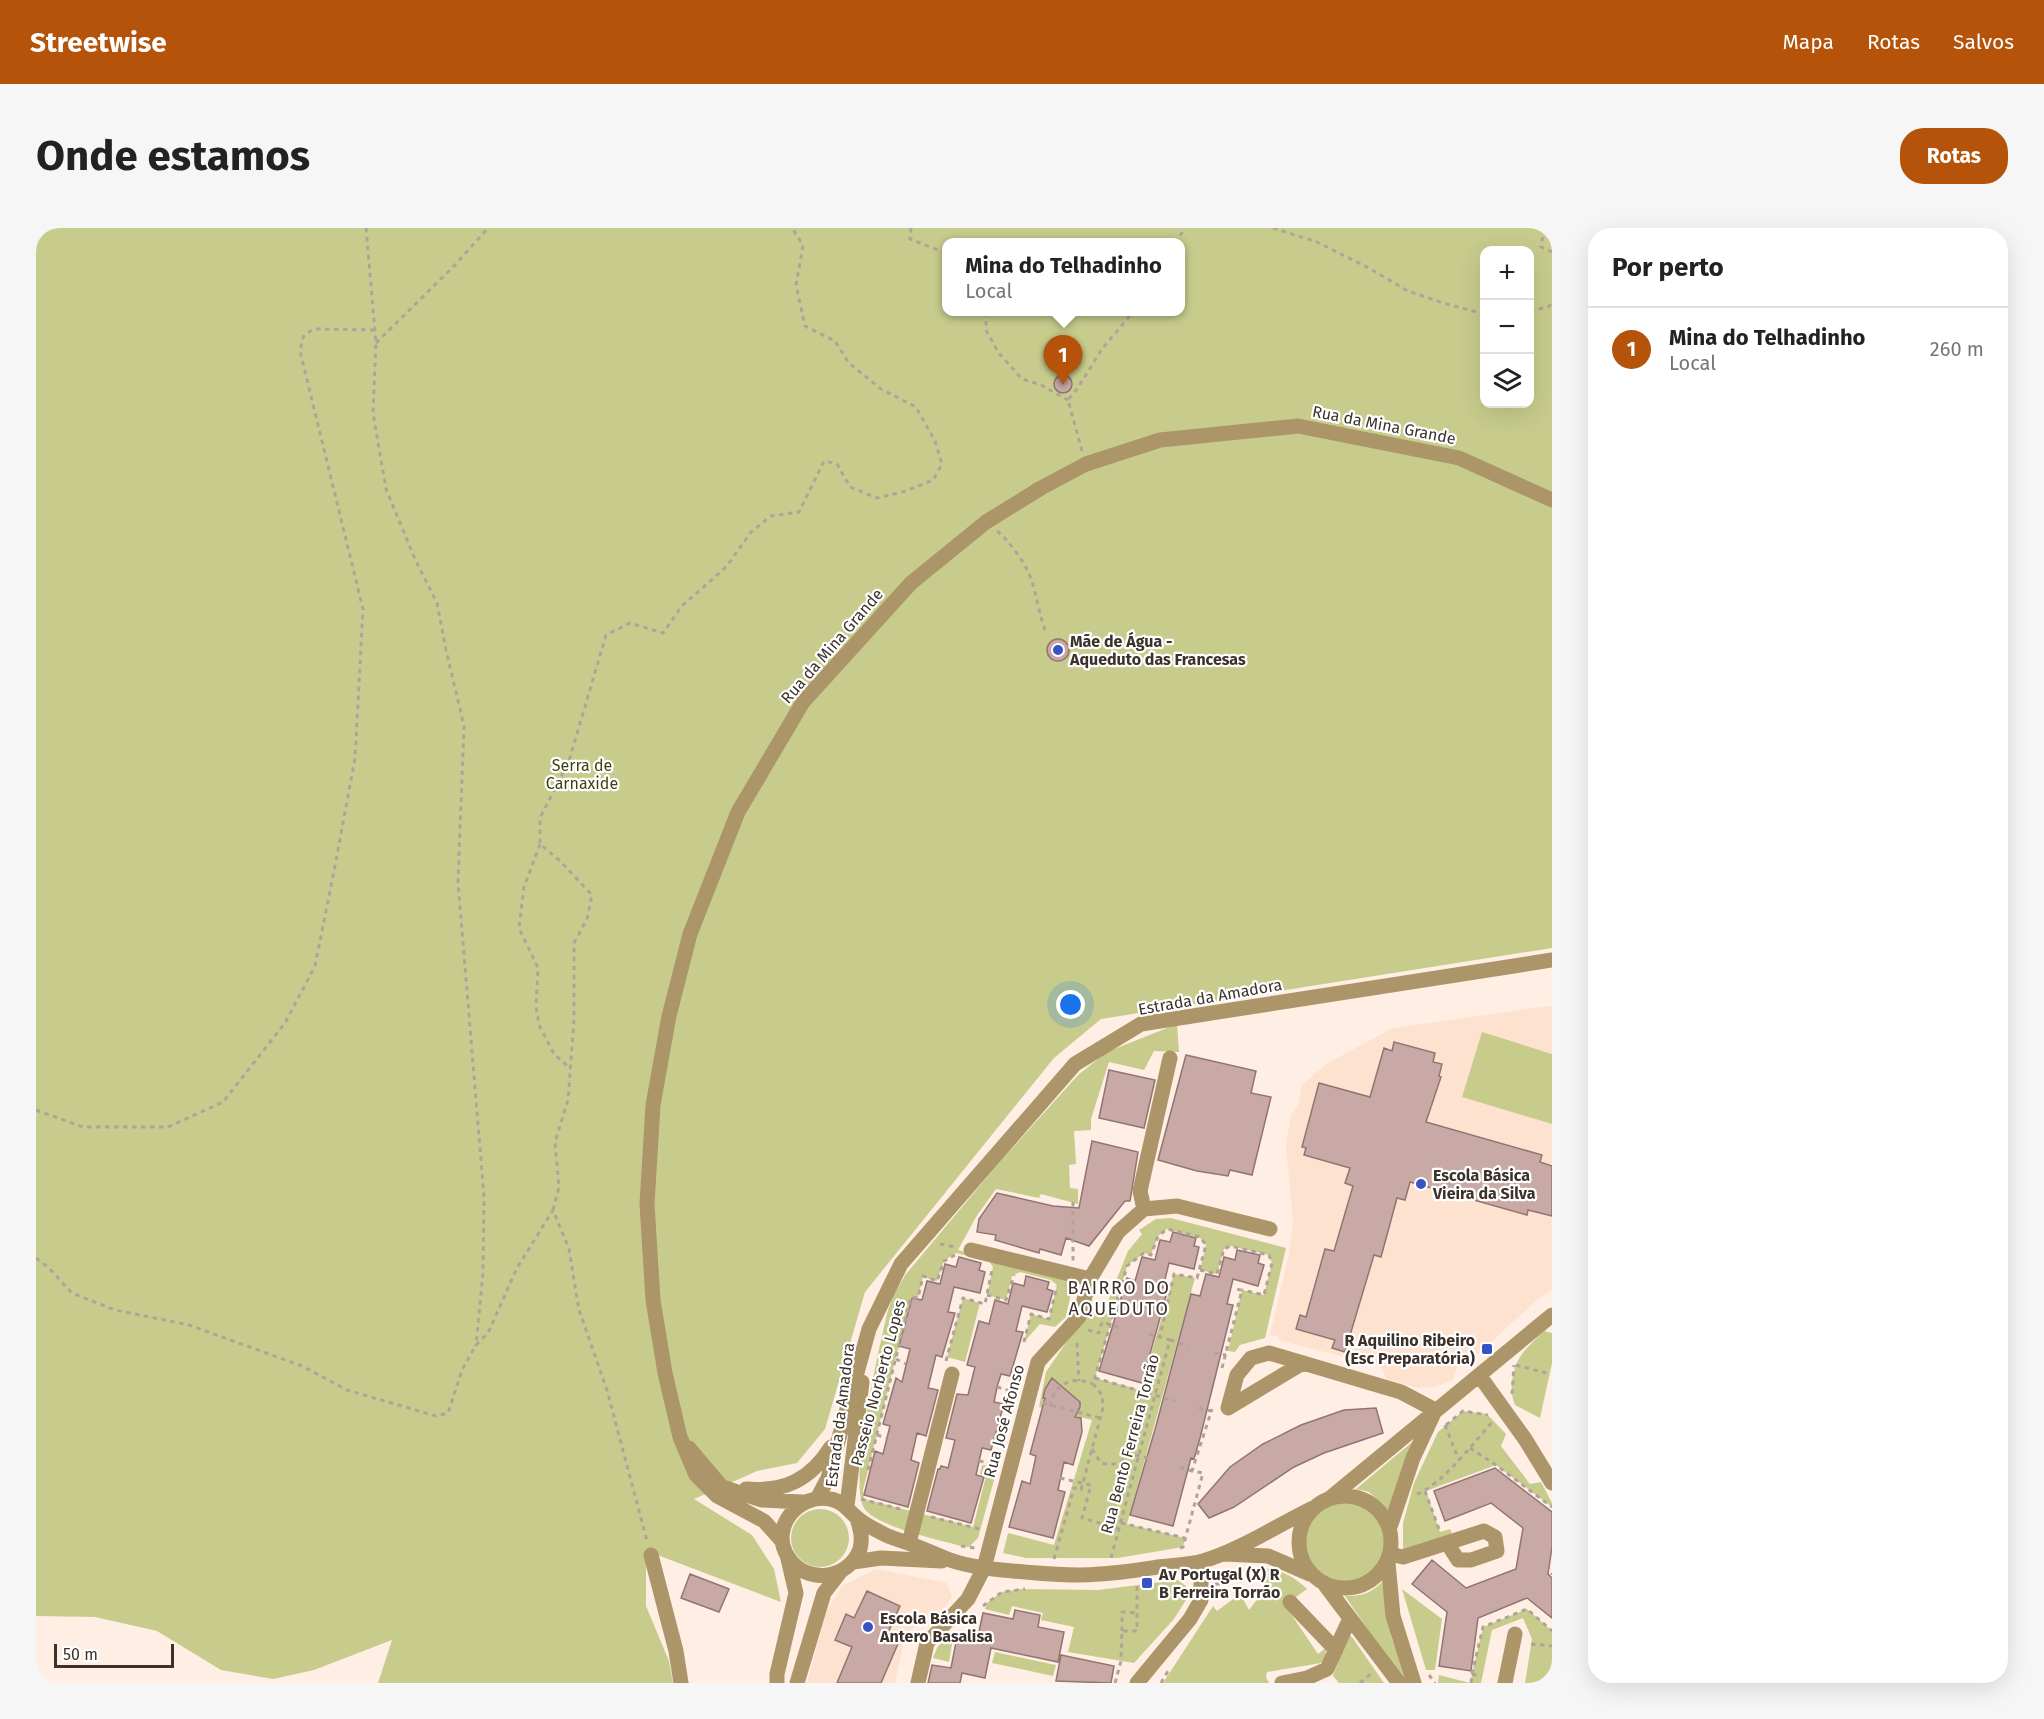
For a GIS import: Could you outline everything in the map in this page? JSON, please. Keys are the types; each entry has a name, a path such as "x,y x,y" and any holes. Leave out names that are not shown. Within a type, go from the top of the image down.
{"street":[{"name":"Rua da Mina Grande","path":"785,1548 764,1521 717,1496 696,1475 680,1437 665,1373 653,1300 647,1204 653,1105 669,1016 690,934 738,812 803,702 911,583 949,550 987,522 1041,488 1086,464 1160,440 1298,426 1459,458 1552,500"},
{"name":"Estrada da Amadora","path":"810,1500 828,1478 869,1329 901,1264 1075,1064 1142,1024 1552,960"},
{"path":"1170,1058 1140,1191 1144,1209 1177,1206 1270,1229"},
{"name":"Rua José Afonso","path":"918,1683 927,1643 968,1599 984,1568 1038,1362 1078,1317 1090,1279 1118,1232 1144,1209"},
{"path":"969,1253 1090,1279"},
{"path":"785,1548 797,1568 811,1575 826,1576 847,1567 881,1558 952,1561 984,1568 1098,1575 1201,1562 1329,1498 1552,1315"},
{"name":"Estrada da Amadora","path":"857,1508 869,1329"},
{"path":"1301,1364 1228,1408 1237,1376 1251,1358 1269,1353 1401,1392 1435,1410"},
{"path":"909,1543 952,1374"},
{"path":"1479,1375 1499,1415 1525,1439 1552,1483"},
{"path":"1414,1683 1393,1616 1389,1558 1392,1545 1390,1527 1413,1458 1435,1410"},
{"path":"722,1486 760,1490 792,1485 819,1466 840,1432"},
{"name":"Rua da Mina Grande","path":"680,1437 722,1486"},
{"path":"722,1486 762,1500 833,1499 857,1508 884,1534 952,1561"},
{"path":"1329,1498 1347,1496 1365,1500 1380,1511 1390,1527"},
{"path":"777,1683 796,1593 785,1548 784,1526 791,1512 810,1500"},
{"path":"797,1683 824,1593 860,1548 861,1532 857,1508"},
{"path":"1310,1574 1301,1558 1298,1540 1302,1522 1313,1508"},
{"path":"1389,1558 1403,1557 1444,1537"},
{"path":"1221,1554 1268,1556 1310,1574 1325,1585 1399,1683"},
{"path":"651,1555 676,1651 681,1683"},
{"path":"1325,1585 1343,1589 1361,1586 1377,1577 1389,1558"},
{"path":"1139,1682 1190,1619 1201,1600 1201,1562"},
{"path":"1290,1602 1336,1650"},
{"path":"1282,1683 1307,1678 1327,1668 1350,1618"},
{"path":"1505,1683 1517,1627"}],"path":[{"path":"366,228 376,343 374,413 386,489 415,559 437,603 464,726 458,882 484,1197 483,1273 476,1345"},
{"path":"376,343 455,265 488,228"},
{"path":"571,1069 554,1054 539,1026 536,1007 538,968 519,928 524,887 540,844 540,818 569,761 606,635 630,623 663,633 681,607 727,566 751,532 771,516 799,512 824,461 837,464 850,487 877,498 906,491 933,480 942,464 935,441 916,407 881,389 849,363 835,341 806,326 796,285 803,245 792,228"},
{"path":"911,228 910,239 942,251"},
{"path":"1273,228 1317,242 1408,291 1480,313"},
{"path":"1544,228 1541,246 1552,252"},
{"path":"1534,310 1548,307 1552,303"},
{"path":"986,316 986,330 998,352 1022,379 1041,385 1068,400 1086,464"},
{"path":"1068,400 1102,349 1129,316"},
{"path":"36,1110 83,1127 168,1127 223,1102 285,1023 315,966 355,758 363,609 333,478 300,351 303,337 313,329 375,330"},
{"path":"987,522 1003,536 1028,569 1045,630"},
{"path":"36,1258 72,1293 104,1306 189,1325 302,1366 346,1389 436,1416 448,1413 462,1370 476,1345 488,1333 517,1268 553,1210 559,1187 555,1142 568,1100 571,1069 574,1020 574,942 586,919 592,895 560,861 540,844"},
{"path":"1073,1202 1073,1275"},
{"path":"553,1210 569,1249 579,1310 607,1390 651,1555"},
{"path":"1093,1384 1127,1266 1144,1253 1151,1255 1158,1236 1167,1229 1200,1237 1206,1245 1200,1270 1217,1274 1224,1249 1230,1246 1269,1256 1272,1263 1264,1295 1234,1289"},
{"path":"933,1242 969,1253"},
{"name":"Passeio Norberto Lopes","path":"866,1479 911,1297 918,1298 923,1276 937,1281 944,1261 956,1253 969,1253"},
{"path":"952,1374 943,1372 963,1298 985,1304 993,1267"},
{"name":"Rua Bento Ferreira Torrão","path":"1118,1558 1111,1558 1170,1340 1160,1337 1174,1274 1197,1278 1200,1270"},
{"path":"987,1295 1006,1300 1012,1276 1020,1272"},
{"path":"1024,1342 1031,1314 1049,1319 1057,1286 1051,1280"},
{"path":"1220,1378 1242,1290"},
{"path":"1081,1328 1100,1333 1102,1322 1121,1328"},
{"path":"1076,1334 1079,1380"},
{"path":"1149,1334 1160,1337"},
{"path":"1170,1340 1188,1346"},
{"path":"1214,1353 1226,1355"},
{"path":"896,1359 906,1364"},
{"path":"877,1360 876,1371 892,1375"},
{"path":"1514,1365 1550,1374"},
{"path":"1095,1378 1175,1401"},
{"path":"1050,1406 1052,1395 1059,1387 1079,1380 1093,1384 1104,1401 1081,1490 1074,1488 1054,1559 1065,1559"},
{"path":"1029,1397 1050,1406 1100,1418"},
{"path":"1192,1471 1214,1400"},
{"path":"1199,1408 1211,1412"},
{"path":"1438,1432 1463,1411 1499,1415"},
{"path":"1499,1415 1500,1427"},
{"path":"1410,1497 1425,1491 1459,1460 1499,1415"},
{"path":"1445,1425 1459,1460"},
{"path":"878,1435 887,1438"},
{"path":"1092,1448 1101,1463 1109,1465 1122,1462 1131,1454 1153,1460"},
{"path":"1470,1448 1552,1507"},
{"path":"1176,1549 1183,1547 1203,1473 1180,1467"},
{"path":"1060,1478 1091,1485 1082,1518 1120,1529"},
{"path":"1425,1491 1444,1537"},
{"name":"Passeio Norberto Lopes","path":"857,1508 860,1492"},
{"path":"857,1508 918,1513 981,1529"},
{"path":"1121,1523 1185,1538"},
{"path":"958,1546 988,1550"},
{"path":"1201,1584 1218,1584 1235,1570 1245,1567"},
{"path":"1127,1586 1146,1584"},
{"path":"1122,1631 1137,1631 1137,1585"},
{"path":"979,1608 1002,1592 1033,1589"},
{"path":"1115,1683 1122,1661 1122,1612 1137,1612"},
{"path":"1517,1614 1517,1627"},
{"path":"1493,1623 1495,1628"},
{"path":"1531,1644 1552,1646"},
{"path":"1471,1683 1472,1674 1481,1676"}],"shaded area":[{"name":"Escola Básica Vieira da Silva","path":"1552,1006 1552,1290 1539,1298 1467,1364 1458,1365 1453,1380 1435,1387 1418,1388 1386,1379 1382,1367 1279,1340 1278,1336 1270,1335 1289,1254 1293,1222 1286,1146 1291,1114 1298,1105 1302,1085 1326,1064 1393,1028"},
{"name":"Escola Básica Antero Basalisa","path":"876,1569 947,1583 952,1597 939,1615 922,1617 905,1638 895,1683 807,1683 826,1612 842,1586"}],"green space":[{"name":"Serra de Carnaxide","path":"36,228 1552,228 1552,948 1101,1019 1054,1058 865,1292 825,1429 797,1463 757,1471 694,1499 752,1535 774,1569 781,1602 660,1556 646,1557 646,1606 669,1661 673,1683 378,1683 392,1640 314,1670 273,1679 221,1670 157,1631 95,1617 36,1616"},
{"path":"1177,1024 1179,1052 1154,1051 1144,1070 1109,1062 1091,1119 1091,1130 1074,1131 1076,1164 1069,1165 1070,1188 1078,1189 1078,1204 1041,1194 1039,1198 996,1189 976,1217 958,1250 1066,1280 1072,1289 1066,1317 1055,1327 1040,1324 1024,1342 1031,1314 1049,1319 1057,1285 1051,1280 1020,1272 1012,1276 1006,1300 987,1295 993,1267 989,1261 956,1253 944,1261 937,1281 923,1277 918,1298 911,1297 863,1490 864,1499 973,1527 986,1476 980,1474 982,1465 990,1466 996,1469 996,1473 978,1538 969,1547 961,1546 908,1531 870,1515 864,1508 860,1493 862,1443 888,1310 906,1274 998,1164 1078,1075 1107,1052"},
{"path":"1482,1032 1552,1054 1552,1124 1462,1097"},
{"path":"1171,1218 1286,1248 1265,1338 1240,1345 1235,1352 1228,1351 1242,1290 1264,1295 1272,1263 1269,1255 1230,1246 1224,1249 1217,1274 1200,1270 1206,1245 1200,1238 1167,1229 1158,1236 1151,1255 1144,1253 1127,1266 1095,1378 1141,1390 1174,1274 1195,1278 1127,1524 1185,1538 1183,1547 1118,1558 1026,1558 1003,1553 1008,1533 1054,1545 1092,1420 1039,1407 1046,1372 1084,1316 1104,1311 1128,1251 1142,1234 1139,1230 1156,1219"},
{"path":"963,1298 980,1303 965,1362 947,1357"},
{"path":"1544,1331 1552,1333 1552,1363 1540,1418 1515,1405 1512,1385 1513,1373 1519,1359"},
{"path":"1463,1411 1487,1414 1506,1434 1501,1446 1530,1484 1541,1482 1552,1507 1496,1465 1426,1491 1440,1532 1450,1529 1454,1538 1403,1553 1403,1523 1414,1483 1438,1432"},
{"path":"1417,1438 1389,1511 1369,1492 1356,1489"},
{"path":"1346,1501 1361,1504 1374,1513 1383,1526 1386,1541 1383,1556 1374,1569 1361,1578 1346,1581 1331,1578 1318,1569 1309,1556 1306,1541 1309,1526 1318,1513 1331,1504"},
{"path":"814,1509 826,1509 841,1517 849,1532 849,1544 841,1559 826,1567 814,1567 799,1559 791,1544 791,1532 799,1517"},
{"path":"1257,1568 1284,1573 1307,1589 1285,1605 1318,1654 1326,1648 1325,1660 1321,1663 1267,1672 1266,1677 1269,1683 1163,1683 1213,1606 1217,1611 1240,1594 1249,1610 1265,1589"},
{"path":"1178,1580 1186,1586 1186,1600 1174,1619 1134,1663 1068,1652 1074,1627 1041,1620 1043,1613 1012,1606 1009,1615 985,1609 988,1602 1002,1592 1022,1589 1098,1590"},
{"path":"1382,1582 1392,1639 1407,1678 1402,1680 1345,1596 1365,1594"},
{"path":"1402,1589 1442,1619 1435,1670 1426,1670"},
{"path":"1527,1609 1552,1631 1552,1683 1525,1683 1532,1639 1523,1618 1492,1630 1481,1683 1470,1683 1483,1627"},
{"path":"946,1636 953,1639 949,1662 933,1658"},
{"path":"1348,1636 1352,1637 1384,1683 1339,1683 1333,1676"},
{"path":"995,1652 1056,1665 1053,1676 992,1663"},
{"path":"1439,1675 1470,1683 1438,1683"}],"building":[{"path":"1063,375 1069,378 1072,384 1069,390 1063,393 1057,390 1054,384 1057,378"},
{"name":"Mãe de Água - Aqueduto das Francesas","path":"1058,639 1066,642 1069,650 1066,658 1058,661 1050,658 1047,650 1050,642"},
{"path":"1394,1042 1435,1053 1433,1062 1442,1064 1439,1076 1441,1077 1426,1122 1542,1155 1540,1162 1552,1166 1552,1216 1528,1210 1527,1215 1410,1182 1405,1200 1397,1198 1381,1257 1374,1255 1345,1352 1332,1348 1335,1340 1296,1329 1300,1315 1306,1317 1325,1249 1334,1251 1353,1186 1345,1183 1350,1168 1304,1155 1306,1148 1302,1147 1319,1083 1370,1097 1384,1048 1392,1051"},
{"path":"1186,1055 1256,1071 1251,1093 1271,1097 1252,1175 1230,1170 1228,1176 1197,1171 1158,1160"},
{"path":"1109,1070 1155,1080 1144,1128 1099,1118"},
{"path":"1092,1141 1138,1152 1130,1201 1125,1201 1089,1246 1066,1238 1061,1255 1040,1249 1039,1253 995,1240 996,1235 977,1232 979,1219 997,1193 1053,1206 1079,1208"},
{"path":"1173,1232 1196,1238 1194,1246 1199,1247 1194,1269 1169,1263 1163,1287 1168,1289 1142,1383 1099,1371 1127,1278 1135,1281 1142,1257 1155,1260 1160,1240 1170,1242"},
{"path":"1237,1250 1260,1255 1258,1263 1264,1265 1258,1286 1233,1279 1227,1304 1233,1305 1200,1438 1194,1459 1191,1458 1173,1526 1130,1515 1191,1294 1200,1296 1206,1274 1219,1277 1224,1257 1235,1260"},
{"path":"959,1257 981,1263 979,1270 985,1272 980,1293 954,1287 948,1312 955,1313 942,1357 936,1355 928,1388 938,1390 926,1436 917,1433 911,1460 919,1463 908,1507 864,1495 875,1451 883,1454 890,1426 883,1424 896,1378 902,1382 910,1349 899,1346 912,1298 922,1300 927,1281 940,1284 945,1264 956,1267"},
{"path":"1026,1276 1049,1282 1047,1289 1053,1291 1047,1312 1022,1306 1016,1331 1023,1332 1010,1376 1001,1374 997,1387 994,1402 1004,1404 991,1450 982,1448 976,1475 984,1477 971,1523 927,1511 938,1469 941,1466 948,1468 955,1440 946,1438 957,1394 968,1395 975,1367 967,1365 979,1321 989,1324 995,1300 1008,1304 1013,1283 1024,1286"},
{"path":"1052,1378 1080,1402 1075,1417 1081,1418 1082,1432 1073,1465 1064,1462 1058,1490 1065,1492 1053,1538 1009,1527 1022,1481 1030,1484 1036,1456 1030,1454 1045,1398 1043,1398 1045,1389"},
{"path":"1376,1408 1383,1433 1324,1453 1294,1467 1234,1507 1209,1518 1198,1504 1230,1467 1263,1444 1301,1425 1344,1410"},
{"path":"1495,1468 1552,1512 1552,1547 1548,1574 1552,1578 1552,1618 1527,1598 1478,1618 1471,1671 1439,1666 1447,1612 1412,1584 1432,1560 1466,1588 1516,1569 1523,1528 1491,1503 1445,1521 1434,1491"},
{"path":"690,1574 729,1589 719,1612 681,1598"},
{"path":"867,1591 900,1606 888,1633 900,1639 881,1683 837,1683 852,1647 835,1640 846,1614 854,1618"},
{"path":"1015,1610 1040,1615 1038,1627 1064,1632 1058,1662 991,1648 985,1678 962,1673 960,1683 928,1683 932,1665 951,1668 957,1637 977,1641 983,1613 1013,1619"},
{"path":"1061,1655 1114,1666 1111,1683 1056,1681"}],"place":[{"name":"Mina do Telhadinho","path":"1063,385"},
{"name":"Mãe de Água - Aqueduto das Francesas","path":"1058,650"},
{"name":"Escola Básica Vieira da Silva","path":"1421,1184"},
{"name":"R Aquilino Ribeiro (Esc Preparatória)","path":"1487,1349"},
{"name":"Av Portugal (X) R B Ferreira Torrão","path":"1147,1583"},
{"name":"Escola Básica Antero Basalisa","path":"868,1627"}],"district":[{"name":"BAIRRO DO AQUEDUTO","path":"1119,1298"}]}
